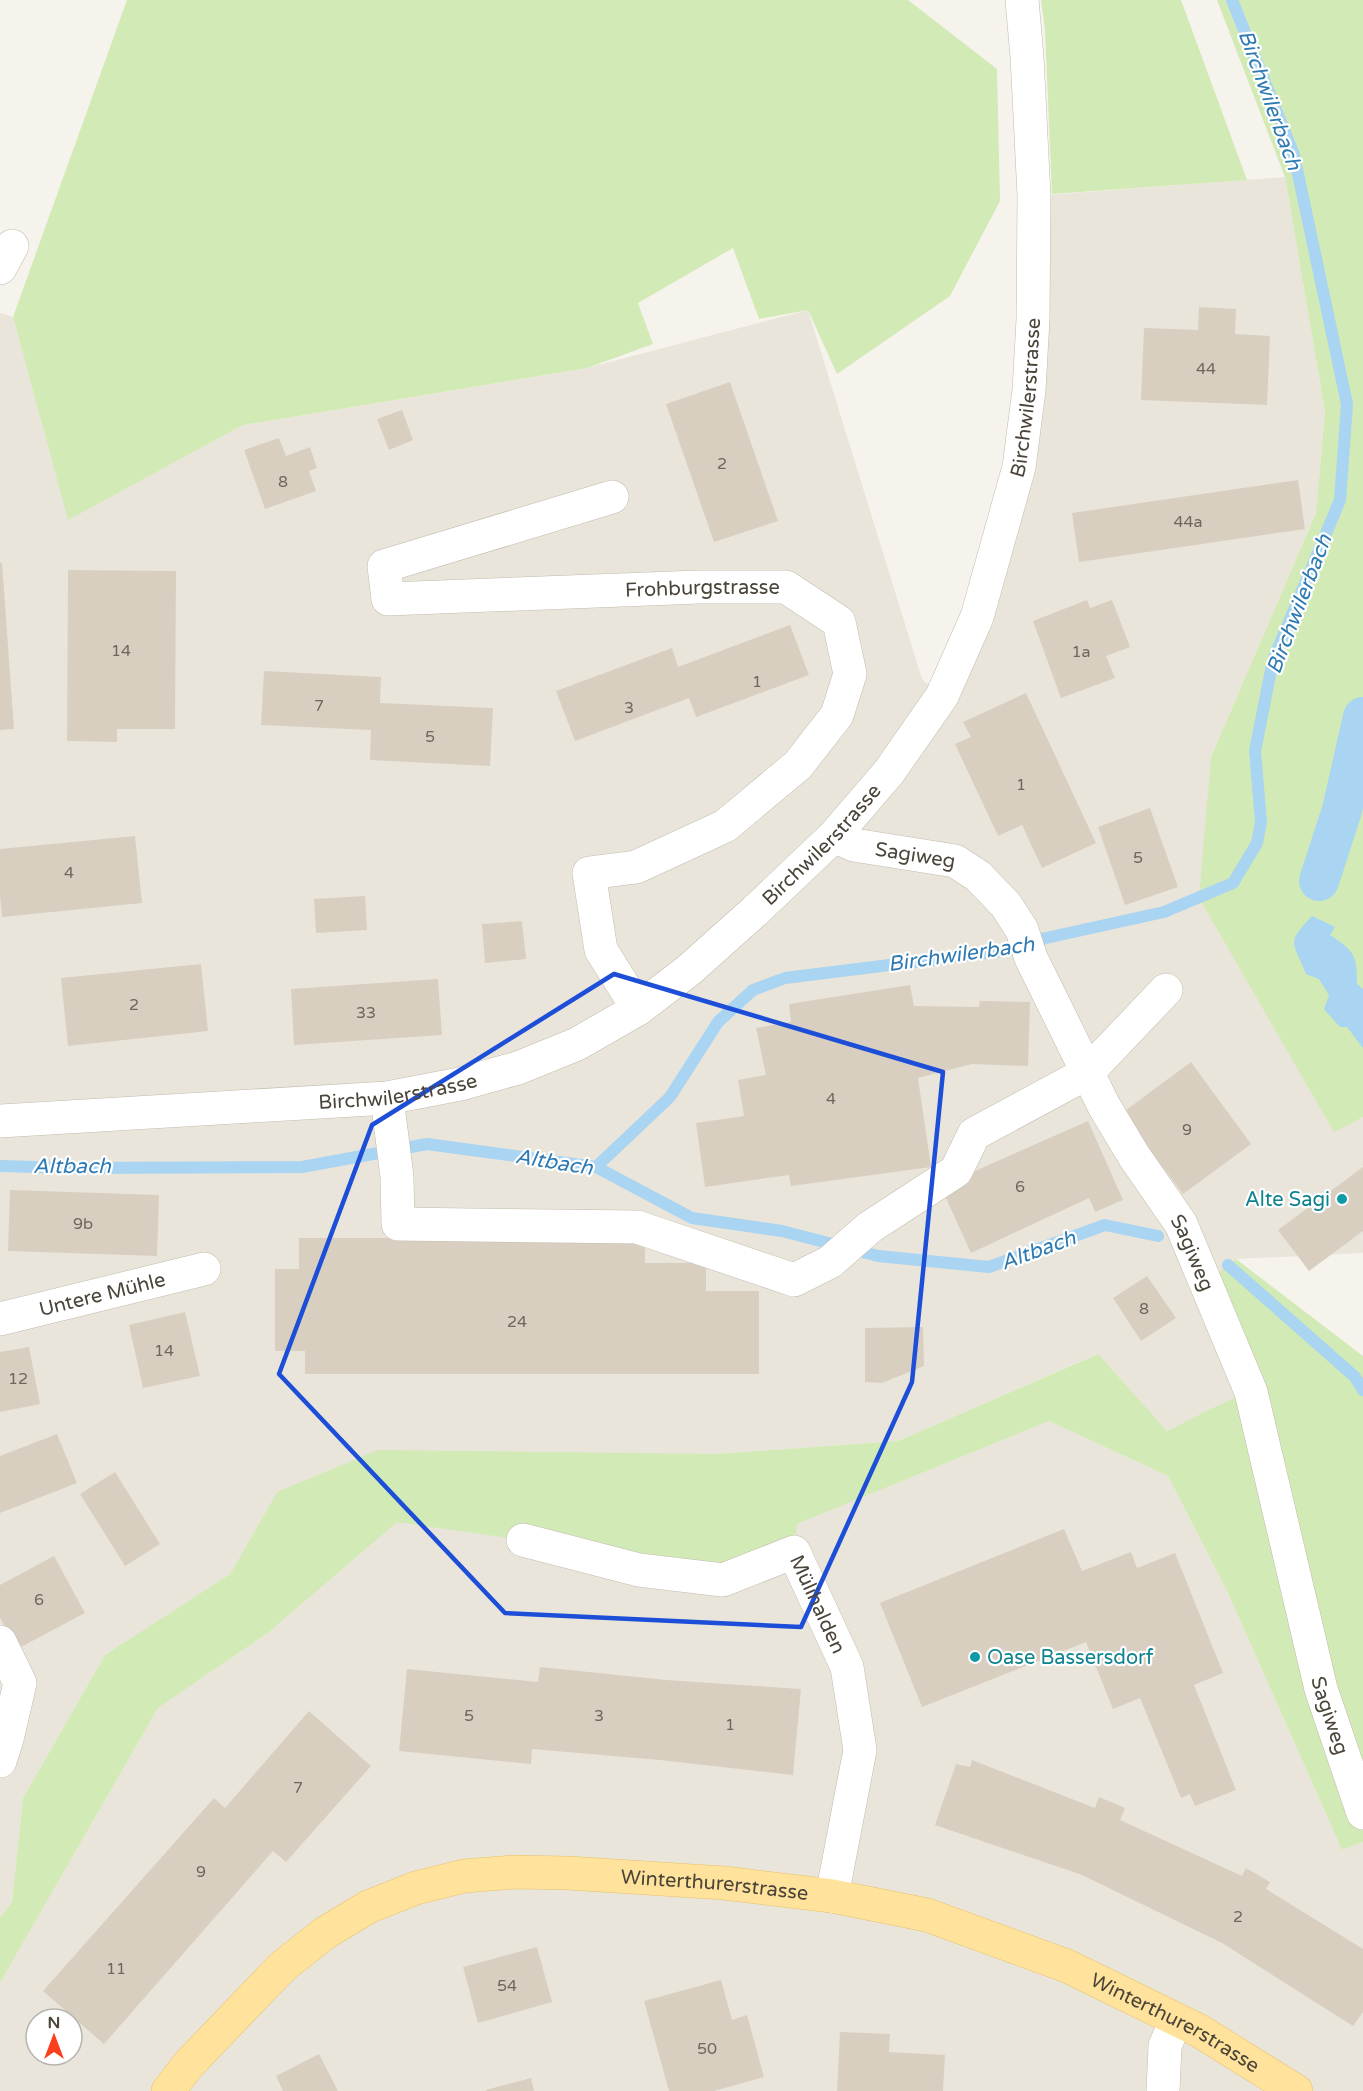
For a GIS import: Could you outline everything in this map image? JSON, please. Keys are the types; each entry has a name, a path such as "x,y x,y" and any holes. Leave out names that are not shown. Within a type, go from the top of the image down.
{"main road":[{"name":"Winterthurerstrasse","path":"168,2091 188,2065 282,1967 326,1933 368,1907 416,1888 464,1876 515,1872 568,1872 724,1883 832,1896 927,1915 1067,1966 1198,2030 1296,2091"}],"street":[{"name":"Birchwilerstrasse","path":"0,1121 389,1111 460,1084 518,1068 577,1044 638,1009 689,970 834,836 890,772 942,696 977,616 1019,467 1029,390 1034,196 1022,0"},
{"name":"Frohburgstrasse","path":"612,497 384,566 388,599 699,587 786,587 839,622 850,674 837,715 798,765 725,826 636,867 589,873 601,950 638,1009"},
{"name":"Sagiweg","path":"834,836 854,845 955,861 978,876 1006,905 1104,1106 1134,1156 1181,1224 1251,1392 1321,1689 1363,1813"},
{"path":"389,1111 397,1177 398,1224 637,1227 794,1280 830,1262 870,1227 956,1171 974,1134 1087,1073 1166,990"},
{"name":"Untere Mühle","path":"0,1319 204,1269"},
{"name":"Mülihalden","path":"523,1540 639,1570 723,1580 795,1552 846,1666 860,1750 832,1896"},
{"path":"0,1642 20,1683 0,1761"},
{"path":"1163,2091 1165,2046 1176,2020"}],"highlighted area":[{"path":"614,974 943,1072 912,1382 801,1627 505,1613 279,1374 372,1125"}],"shaded area":[{"path":"1285,177 1325,412 1316,513 1211,757 1334,1131 1363,1117 1363,1253 1236,1259 1205,1282 1251,1392 1210,1409 1167,1431 1097,1354 898,1441 716,1454 277,1492 230,1574 105,1655 23,1798 12,1902 0,1917 0,313 13,317 68,519 243,425 587,368 808,310 922,679 942,696 1019,467 1034,196"},
{"path":"1049,1421 1168,1476 1228,1593 1342,1850 1363,1842 1363,2091 0,2091 0,1983 158,1708 269,1632 397,1521 523,1540 797,1524"}],"green space":[{"path":"127,0 908,0 997,69 1000,201 950,296 837,374 808,310 759,319 733,248 638,303 653,344 587,368 243,425 68,520 13,317"},
{"path":"1041,0 1181,0 1247,180 1052,194 1045,30"},
{"path":"1217,0 1363,0 1363,1117 1334,1132 1199,898 1211,757 1316,513 1325,412 1285,177"},
{"path":"1236,1259 1363,1356 1363,1842 1342,1850 1228,1593 1168,1476 1049,1421 797,1524 794,1552 723,1580 523,1540 397,1522 269,1632 158,1708 0,1983 0,1917 12,1902 23,1798 105,1655 230,1574 277,1492 378,1450 716,1454 898,1441 1098,1354 1167,1431 1251,1391 1205,1282"}],"water":[{"path":"1312,916 1335,927 1330,935 1349,950 1355,960 1357,984 1363,989 1363,1048 1347,1027 1340,1027 1324,1009 1329,995 1319,979 1306,974 1295,948 1295,938"}],"building":[{"path":"1199,307 1236,309 1235,334 1270,336 1267,405 1141,400 1144,328 1198,330"},
{"path":"730,382 778,521 714,542 666,404"},
{"path":"402,410 413,440 389,450 377,419"},
{"path":"279,438 286,456 310,447 317,468 309,471 316,491 265,509 244,450"},
{"path":"1298,480 1305,529 1079,562 1072,513"},
{"path":"0,563 2,563 14,729 0,730"},
{"path":"68,570 176,571 175,729 117,729 117,742 67,741"},
{"path":"1087,600 1090,608 1112,600 1130,647 1106,656 1115,678 1061,698 1033,621"},
{"path":"790,625 809,675 696,717 689,698 575,741 556,691 672,648 678,667"},
{"path":"264,671 381,677 380,703 493,708 490,766 370,760 371,730 261,725"},
{"path":"1026,693 1096,843 1042,868 1022,825 998,836 955,744 971,737 963,722"},
{"path":"1150,808 1178,887 1125,905 1098,827"},
{"path":"135,836 142,903 2,917 0,849"},
{"path":"365,896 367,930 316,933 314,899"},
{"path":"522,921 526,959 485,963 482,924"},
{"path":"201,964 208,1031 68,1046 61,978"},
{"path":"438,979 442,1035 294,1045 291,989"},
{"path":"910,985 914,1006 979,1007 980,1001 1030,1002 1028,1066 972,1064 918,1078 931,1167 791,1186 789,1175 705,1187 696,1123 744,1116 738,1080 766,1075 756,1028 791,1022 789,1004"},
{"path":"1191,1062 1251,1144 1183,1194 1122,1113"},
{"path":"1088,1121 1123,1200 1095,1212 1089,1198 971,1253 945,1196 966,1175"},
{"name":"Alte Sagi","path":"1363,1167 1363,1231 1309,1271 1278,1230"},
{"path":"10,1190 159,1195 157,1256 8,1251"},
{"path":"299,1238 645,1238 645,1263 706,1263 706,1291 759,1291 759,1374 305,1374 305,1351 275,1351 275,1269 299,1269"},
{"path":"1147,1276 1176,1318 1141,1341 1113,1298"},
{"path":"185,1312 200,1376 143,1388 129,1325"},
{"path":"923,1327 924,1366 882,1383 865,1382 865,1328"},
{"path":"29,1347 40,1404 0,1412 0,1352"},
{"path":"57,1434 77,1483 0,1513 0,1456"},
{"path":"115,1472 160,1544 125,1566 80,1494"},
{"name":"Oase Bassersdorf","path":"1064,1529 1082,1571 1131,1552 1137,1568 1175,1553 1223,1673 1194,1685 1236,1790 1195,1806 1190,1794 1181,1798 1140,1698 1113,1709 1086,1642 922,1707 880,1603"},
{"path":"54,1556 85,1613 17,1649 0,1618 0,1585"},
{"path":"540,1667 666,1680 801,1689 793,1775 532,1749 531,1764 399,1751 407,1669 538,1682"},
{"path":"309,1711 371,1766 286,1862 273,1851 104,2044 84,2027 84,2007 61,2007 43,1991 214,1798 225,1808"},
{"path":"972,1760 1095,1808 1099,1797 1125,1808 1120,1820 1242,1876 1246,1868 1270,1882 1266,1889 1363,1949 1363,2012 1353,2026 1222,1943 1082,1875 935,1825 956,1764 970,1767"},
{"path":"537,1947 552,2002 478,2023 463,1967"},
{"path":"721,1980 732,2020 747,2015 764,2077 714,2091 669,2091 644,2001"},
{"path":"840,2032 890,2034 889,2052 945,2055 943,2091 837,2091"},
{"path":"319,2054 338,2091 283,2091 276,2076"},
{"path":"531,2078 534,2091 486,2091 486,2090"}],"waterway":[{"name":"Birchwilerbach","path":"596,1167 670,1097 718,1022 753,990 785,978 1010,950 1046,938 1164,912 1233,883 1257,843 1261,822 1255,751 1273,660 1340,500 1347,404 1294,155 1232,0"},
{"path":"1319,881 1342,810 1363,717"},
{"name":"Altbach","path":"0,1166 302,1167 427,1144 596,1167 692,1218 782,1231 878,1256 989,1267 1105,1225 1158,1236"},
{"name":"Altbach","path":"1228,1265 1355,1377 1363,1390"}],"place":[{"name":"Alte Sagi","path":"1342,1199"},
{"name":"Oase Bassersdorf","path":"975,1657"}]}
